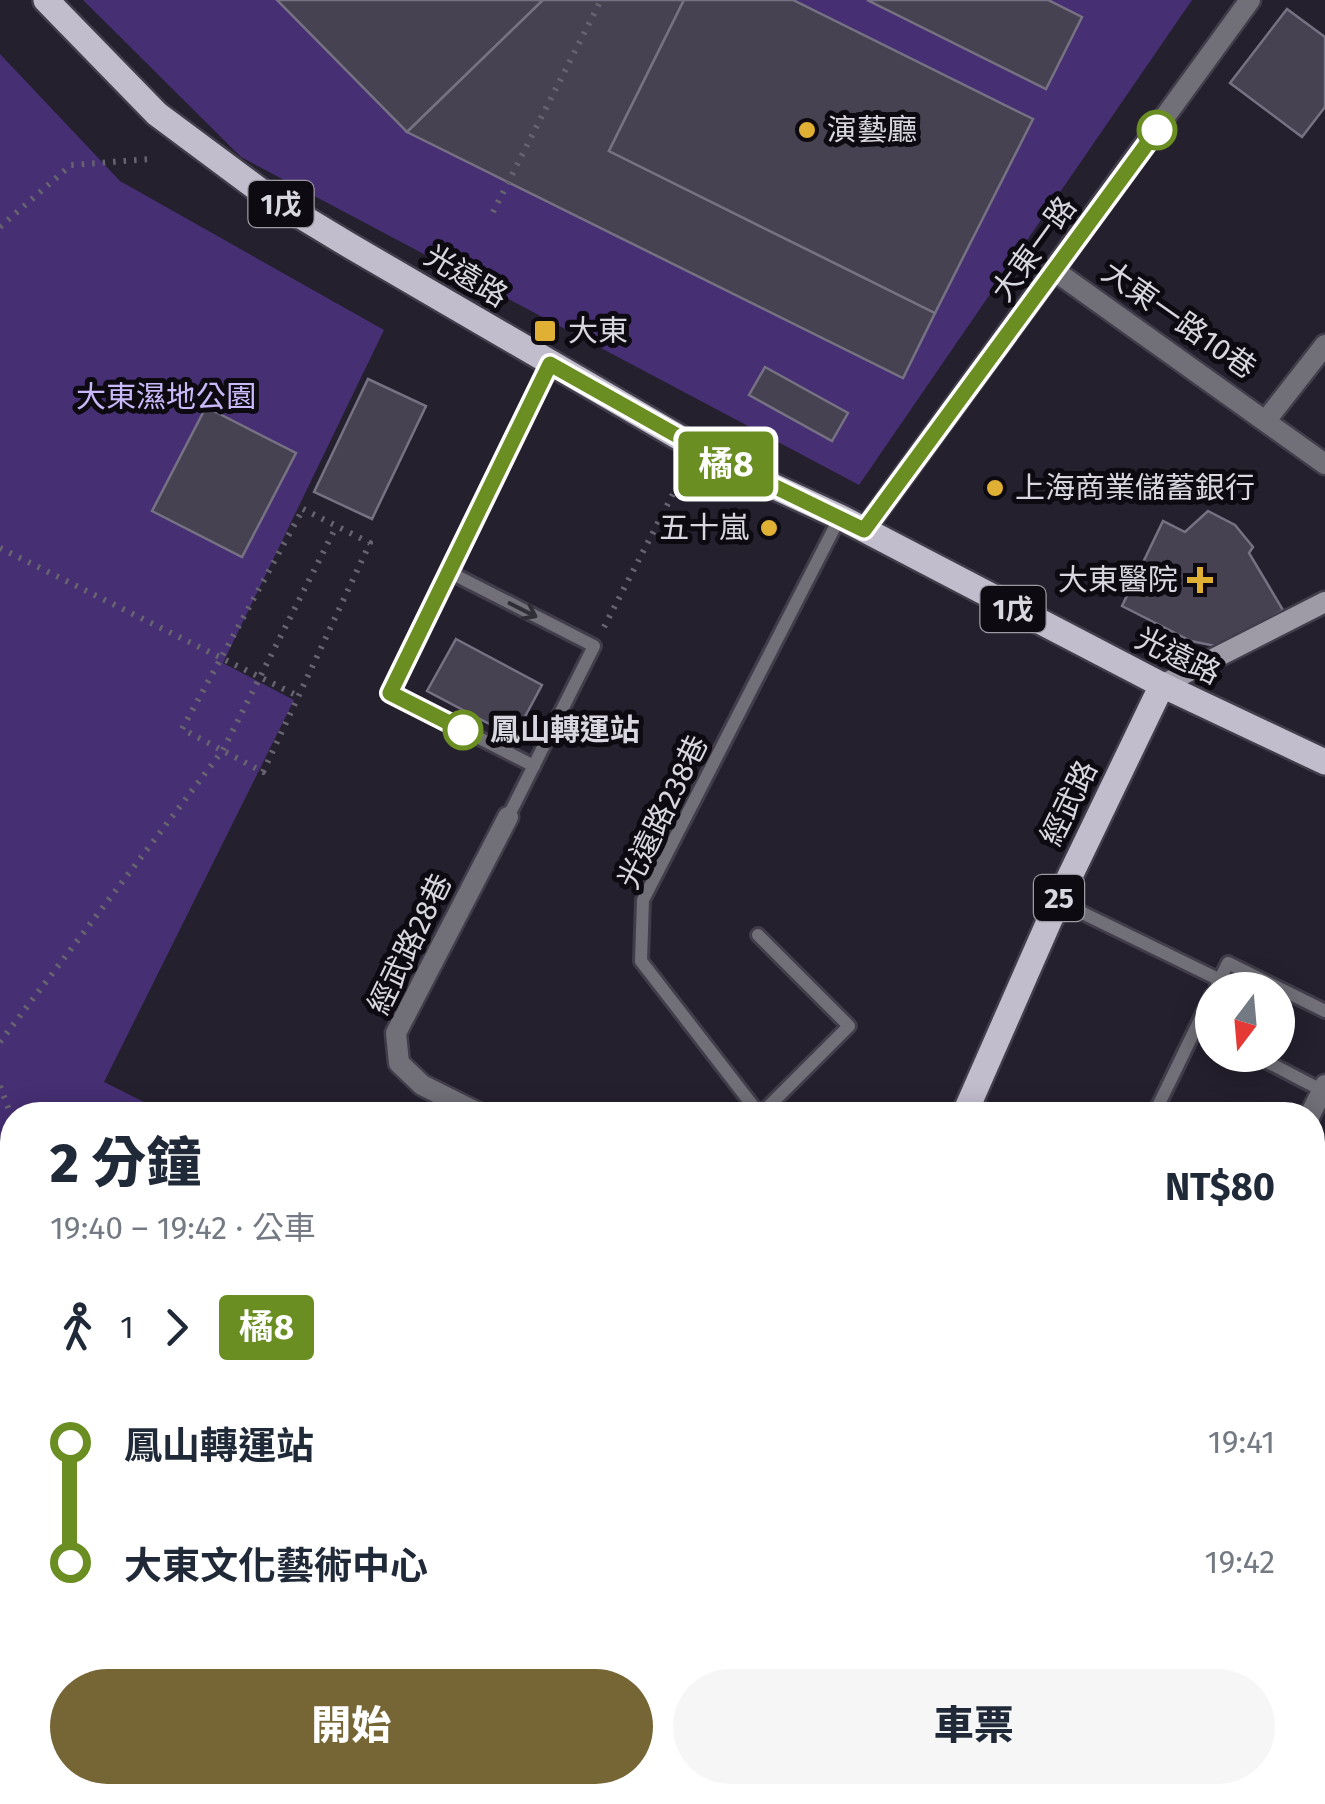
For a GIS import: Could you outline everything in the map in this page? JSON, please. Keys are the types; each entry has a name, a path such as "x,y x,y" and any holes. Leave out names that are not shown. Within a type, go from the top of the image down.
{"main road":[{"name":"光遠路","path":"46,0 157,114 266,195 724,462 840,517 1162,685 1325,762"},
{"path":"1162,685 1325,602"},
{"name":"經武路","path":"977,1102 1058,900 1162,685"}],"street":[{"name":"大東一路","path":"864,530 1250,0"},
{"name":"大東一路10巷","path":"1055,271 1325,464"},
{"name":"大東一路10巷","path":"1267,419 1325,345"},
{"name":"經武路28巷","path":"456,1102 422,1085 399,1063 396,1033 508,817"}],"lane":[{"path":"534,766 390,693 452,573 519,421 550,364"},
{"name":"光遠路238巷","path":"750,1102 640,960 643,900 840,517"},
{"path":"452,573 594,646"},
{"name":"經武路28巷","path":"508,817 594,646"},
{"path":"1058,900 1195,976"},
{"path":"758,935 849,1026 773,1102"},
{"path":"1224,972 1228,963 1246,972"},
{"path":"1295,996 1325,1011"},
{"path":"1160,1102 1195,1032"},
{"path":"1289,1072 1324,1089"}],"path":[{"path":"494,212 602,0"},
{"path":"0,227 71,165 151,159"},
{"path":"594,646 676,490"},
{"path":"302,510 370,544 263,772 182,730 222,658 302,510"},
{"path":"0,1042 222,750 336,527"},
{"path":"0,548 298,696"}],"green space":[{"path":"83,0 1192,0 859,485 241,157"},
{"name":"大東濕地公園","path":"0,54 120,181 384,330 223,663 294,700 104,1082 144,1102 0,1102"}],"building":[{"path":"277,0 543,0 407,132"},
{"path":"543,0 684,0 609,151 935,313 903,378 407,132"},
{"path":"684,0 793,0 1033,119 935,313 609,151"},
{"path":"867,0 1048,0 1082,17 1046,89"},
{"path":"1287,9 1325,37 1325,107 1302,137 1230,83"},
{"path":"765,367 848,413 832,441 749,395"},
{"path":"368,379 426,406 372,519 314,492"},
{"path":"206,407 296,453 242,557 152,511"},
{"name":"大東醫院","path":"1208,511 1235,525 1253,547 1249,553 1283,610 1220,647 1191,641 1122,606 1163,521 1185,532"},
{"name":"鳳山轉運站","path":"456,639 542,685 514,737 427,691"}],"bus line":[{"name":"橘8","path":"463,730 390,693 452,573 519,421 550,364 724,462 864,530 1157,130"}],"place":[{"name":"演藝廳","path":"807,130"},
{"name":"大東","path":"545,331"},
{"name":"上海商業儲蓄銀行","path":"995,488"},
{"name":"五十嵐","path":"769,528"},
{"name":"大東醫院","path":"1200,580"},
{"name":"鳳山轉運站","path":"463,730"}]}
